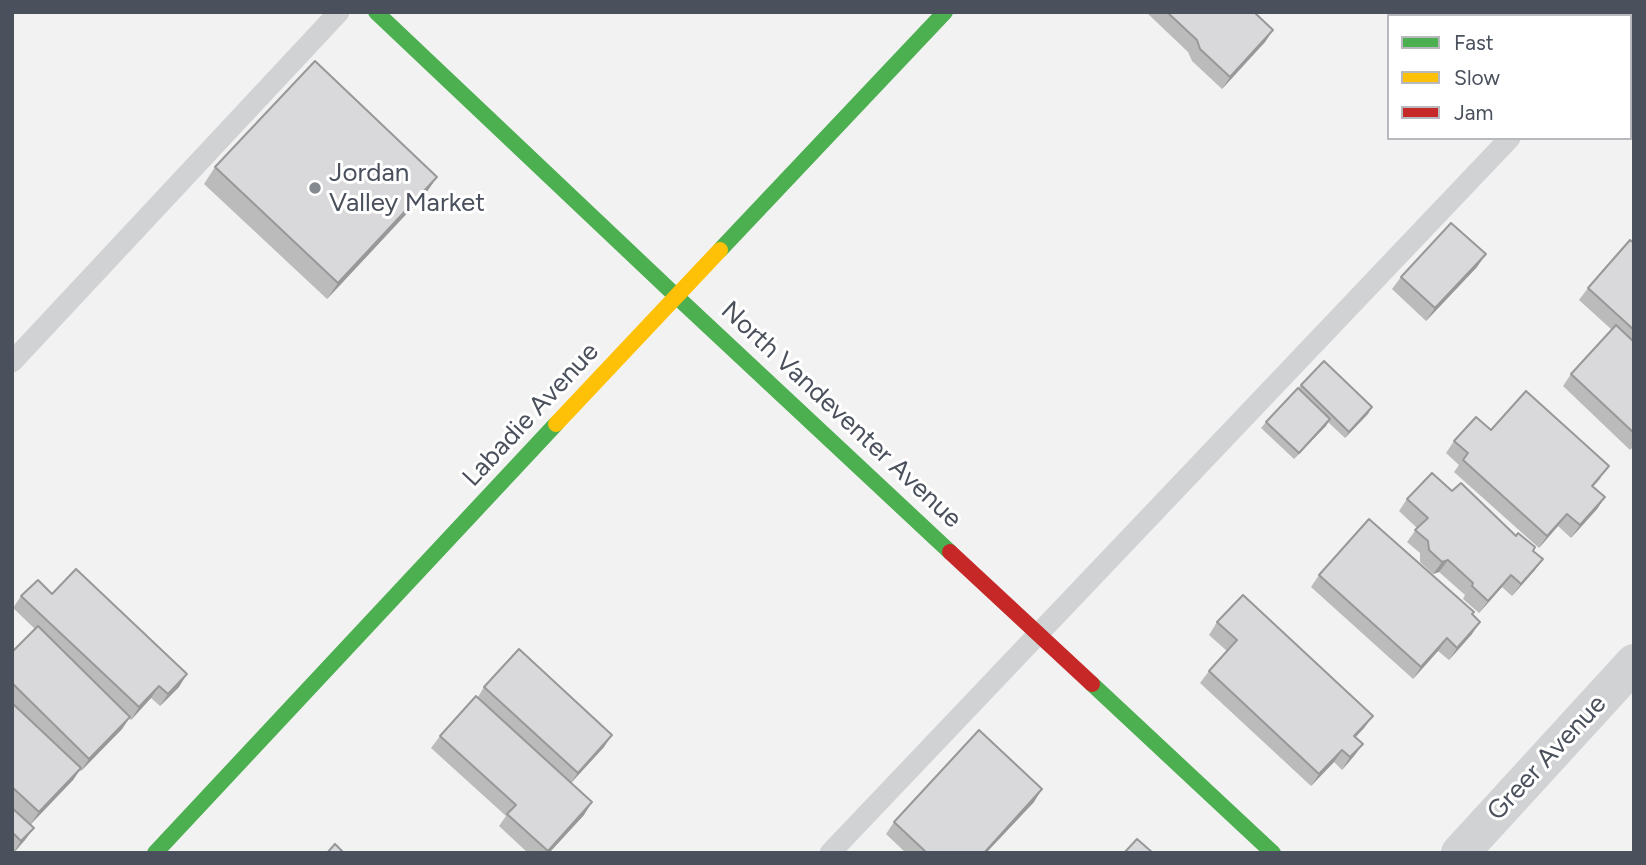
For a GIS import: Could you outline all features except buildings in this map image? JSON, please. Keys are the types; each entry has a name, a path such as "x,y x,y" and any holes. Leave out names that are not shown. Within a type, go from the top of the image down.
{"main road":[{"name":"North Vandeventer Avenue","path":"376,12 1273,853"},
{"name":"Labadie Avenue","path":"155,853 944,12"}],"street":[{"name":"Greer Avenue","path":"1460,853 1634,663"}],"lane":[{"path":"12,362 339,12"},
{"path":"830,853 1508,140"}],"traffic: fast":[{"path":"376,12 950,552"},
{"path":"720,250 945,12"},
{"path":"155,853 556,424"},
{"path":"1092,684 1273,853"}],"traffic: slow":[{"path":"556,424 720,250"}],"traffic: jam":[{"path":"950,552 1092,684"}],"place":[{"name":"Jordan Valley Market","path":"315,188"}]}
